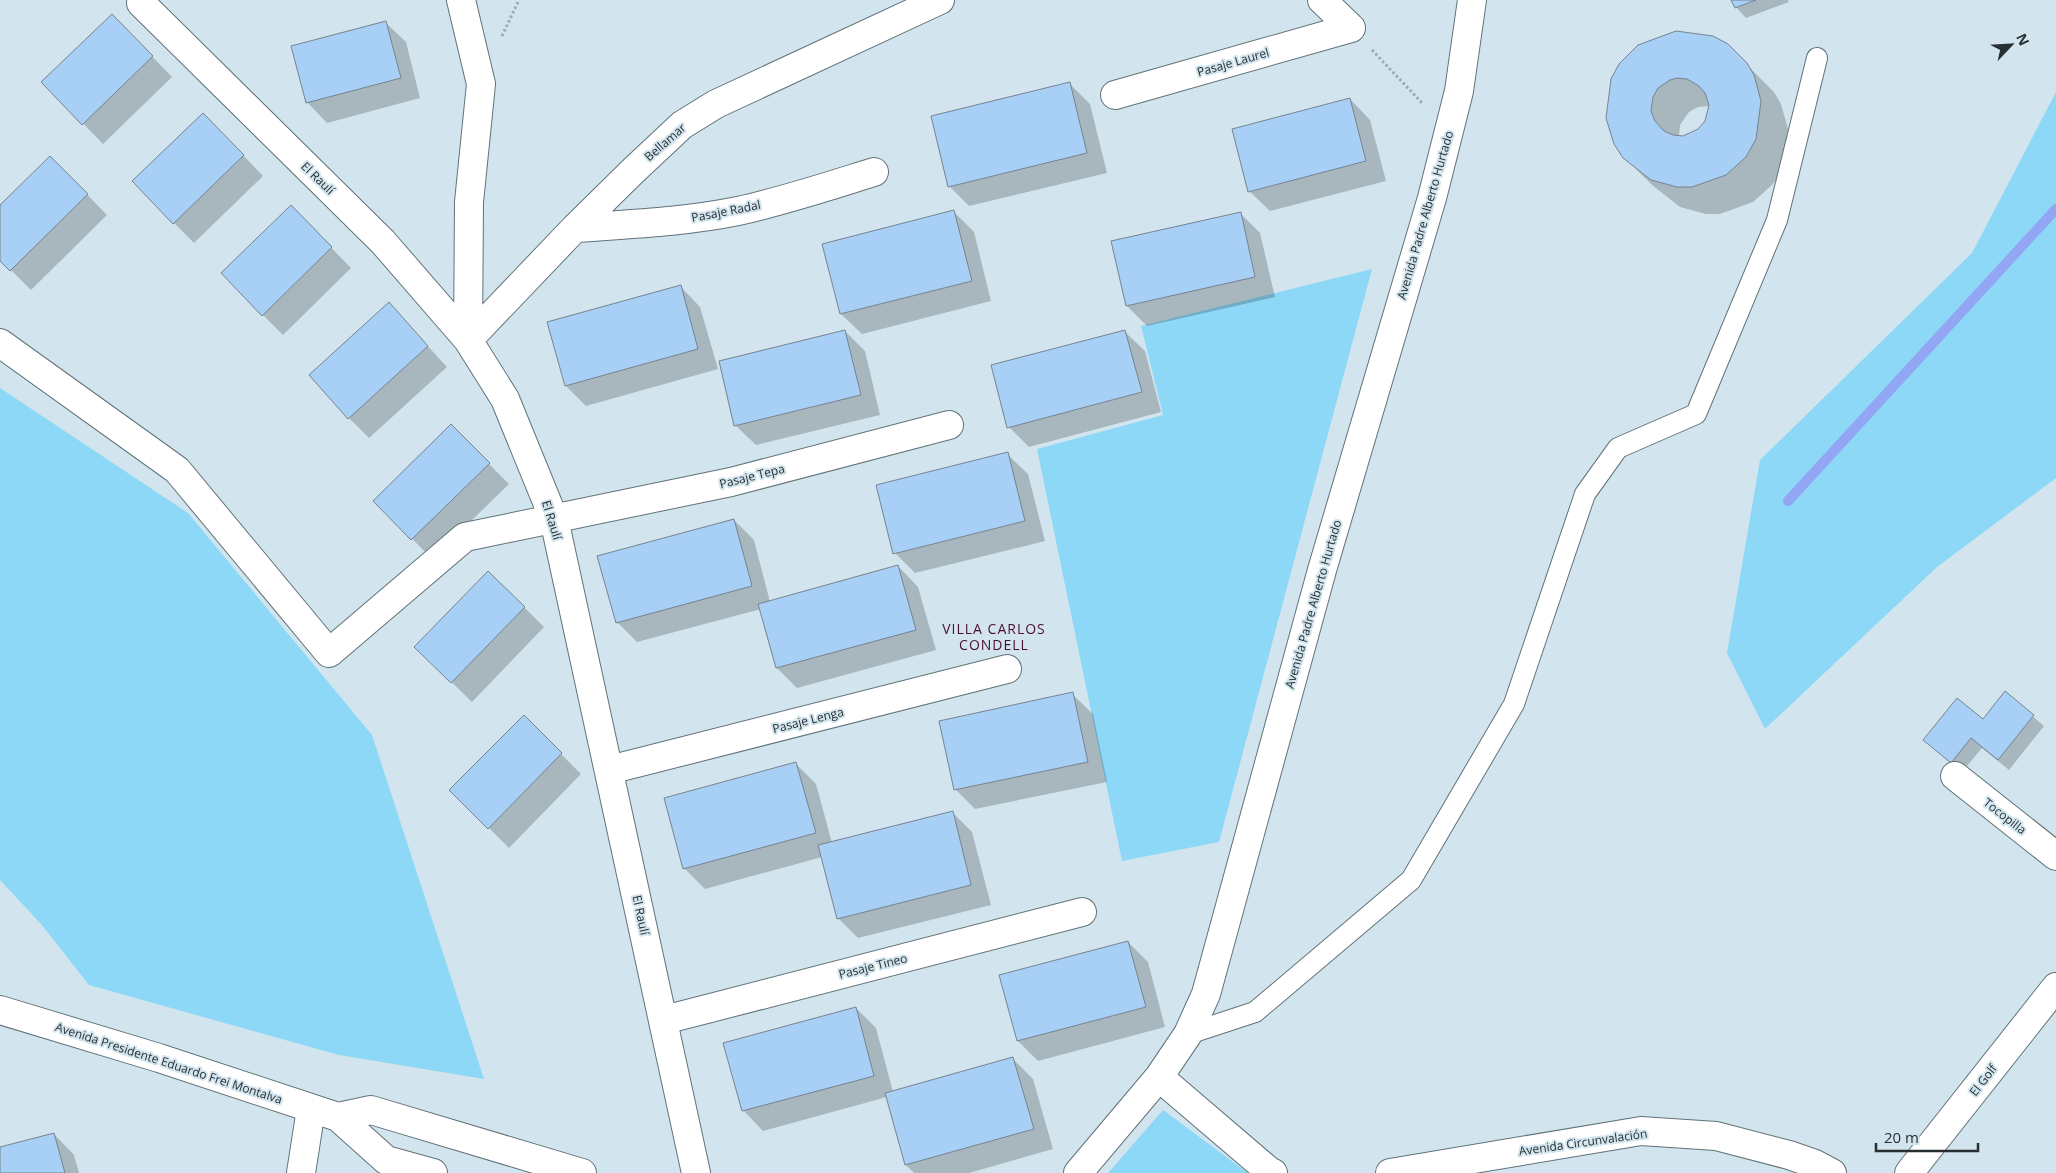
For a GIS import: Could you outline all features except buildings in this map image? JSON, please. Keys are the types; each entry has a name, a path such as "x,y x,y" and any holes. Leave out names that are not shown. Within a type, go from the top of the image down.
{"street":[{"path":"460,0 481,84 469,202 468,340"},
{"name":"Bellamar","path":"468,340 575,228 682,125 716,104 940,0"},
{"path":"1322,0 1351,28"},
{"name":"Avenida Padre Alberto Hurtado","path":"1078,1173 1159,1076 1188,1034 1206,994 1320,580 1432,198 1459,91 1472,0"},
{"name":"El Raulí","path":"141,3 384,242 468,340 506,399 554,519 696,1173"},
{"name":"Pasaje Laurel","path":"1115,96 1351,28"},
{"name":"Pasaje Radal","path":"575,228 669,221 738,211 874,172"},
{"name":"Pasaje Tepa","path":"0,342 177,470 329,653 465,537 731,482 949,425"},
{"name":"Pasaje Lenga","path":"609,770 1007,669"},
{"name":"Tocopilla","path":"1955,776 2056,856"},
{"name":"Pasaje Tineo","path":"664,1020 1082,912"},
{"name":"El Golf","path":"1909,1173 2056,987"},
{"name":"Avenida Presidente Eduardo Frei Montalva","path":"0,1010 159,1058 338,1117 386,1160 432,1173"},
{"path":"1159,1076 1273,1173"},
{"path":"301,1173 311,1109"},
{"name":"Avenida Presidente Eduardo Frei Montalva","path":"338,1117 371,1110 582,1173"},
{"name":"Avenida Circunvalación","path":"1390,1173 1641,1131 1716,1136 1789,1155 1815,1164 1832,1173"}],"lane":[{"path":"1188,1034 1255,1012 1411,880 1514,704 1585,494 1618,448 1696,414 1777,220 1817,58"}],"path":[{"path":"1351,28 1449,132"}],"shaded area":[{"path":"2056,92 2056,478 1937,567 1765,729 1727,653 1760,460 1972,253"},
{"path":"1372,269 1219,842 1122,861 1037,449 1163,415 1141,326"},
{"path":"0,388 188,513 372,735 484,1079 339,1055 89,985 41,924 0,880"},
{"path":"1163,1110 1248,1173 1108,1173"}],"waterway":[{"path":"1788,501 2056,209"}],"district":[{"name":"VILLA CARLOS CONDELL","path":"994,636"}]}
